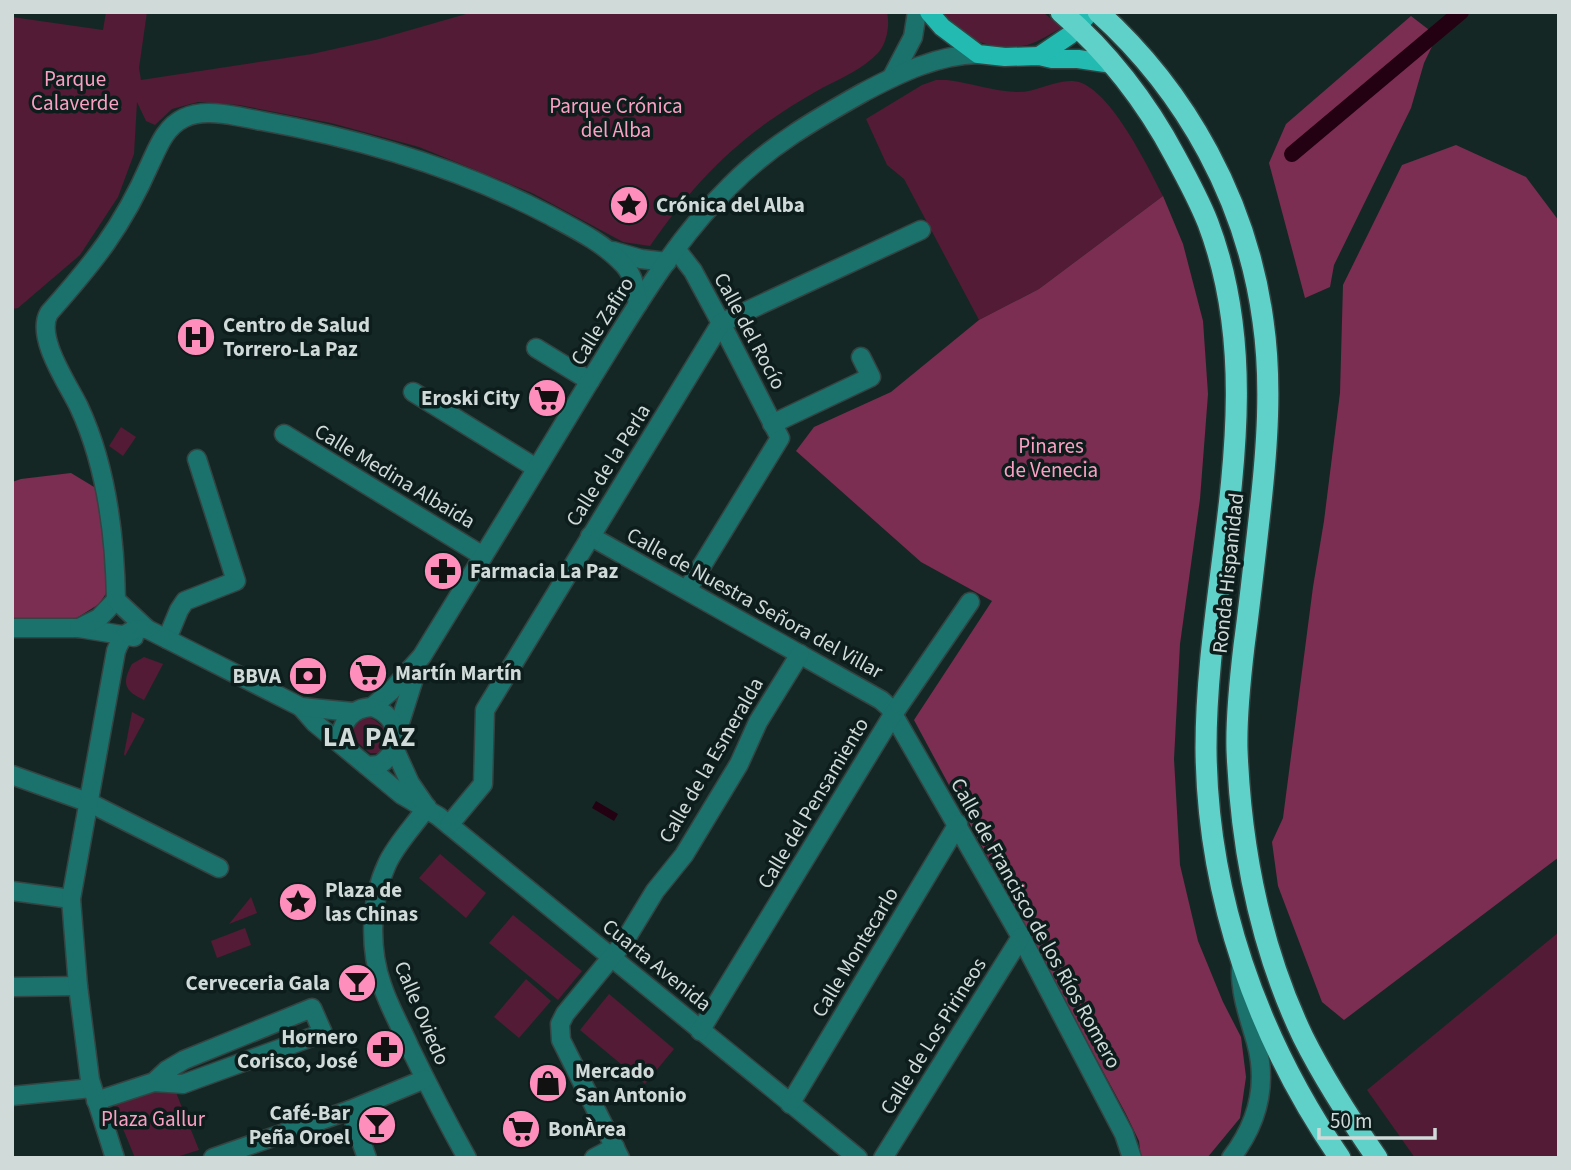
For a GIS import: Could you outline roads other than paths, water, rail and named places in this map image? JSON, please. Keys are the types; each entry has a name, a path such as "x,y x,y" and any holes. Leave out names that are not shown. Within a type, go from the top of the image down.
{"highway":[{"name":"Ronda Hispanidad","path":"1061,12 1084,19 1112,64 1161,130 1208,223 1224,278 1233,328 1237,392 1235,453 1210,654 1206,748 1210,816 1229,922 1241,965 1285,1066 1340,1158"},
{"name":"Ronda Hispanidad","path":"1098,12 1143,55 1183,109 1209,151 1236,210 1253,270 1264,321 1268,391 1261,508 1238,702 1237,748 1248,863 1261,921 1278,977 1303,1037 1377,1158"}],"main road":[{"path":"929,12 942,27 978,54 1005,57 1039,56 1112,64"},
{"path":"1039,56 1065,39 1084,19"}],"street":[{"path":"892,77 914,37 918,12"},
{"name":"Calle Zafiro","path":"372,707 391,691 422,656 638,304 672,255 720,196 768,152 808,124 892,77 944,57 978,54"},
{"path":"79,628 99,618 116,600 116,559 109,504 81,411 48,343 46,320 111,238 132,204 167,131 183,119 201,114 303,128 339,136 431,164 484,184 533,206 606,249 641,260 672,255"},
{"path":"721,323 921,230"},
{"path":"606,249 630,272 638,304"},
{"name":"Calle del Rocío","path":"672,255 693,271 776,431"},
{"name":"Calle de la Perla","path":"449,825 483,784 485,710 721,323"},
{"path":"536,348 590,382"},
{"path":"687,590 776,431 871,377 861,357"},
{"path":"413,392 536,468"},
{"name":"Calle Medina Albaida","path":"284,434 483,556"},
{"path":"167,639 185,601 236,581 197,459"},
{"name":"Calle de Nuestra Señora del Villar","path":"590,536 881,700 894,713"},
{"path":"116,600 147,629 301,707 354,712 372,707 386,715 396,741 384,763 367,766 315,723 301,707"},
{"name":"Calle del Pensamiento","path":"700,1031 894,713 970,602"},
{"path":"12,628 79,628 123,636 167,639"},
{"path":"115,1158 94,1095 78,986 71,899 116,652 123,636 135,628 147,629"},
{"name":"Calle de la Esmeralda","path":"617,1152 561,1040 559,1030 565,1014 612,958 655,891 684,855 739,764 758,722 800,654"},
{"name":"Calle Zafiro","path":"396,741 422,656"},
{"path":"340,743 344,723 354,712"},
{"name":"Calle de Francisco de los Ríos Romero","path":"894,713 1021,937 1124,1134 1132,1158"},
{"name":"Cuarta Avenida","path":"396,741 410,783 427,807"},
{"name":"Cuarta Avenida","path":"367,766 402,795 427,807 858,1158"},
{"path":"12,775 90,803 219,868"},
{"name":"Calle Oviedo","path":"427,807 387,864 380,882 373,929 375,958 380,982 425,1079 467,1158"},
{"name":"Calle Montecarlo","path":"790,1104 958,824"},
{"path":"12,891 71,899"},
{"name":"Calle de Los Pirineos","path":"883,1158 1021,937"},
{"path":"1231,1158 1250,1129 1257,1112 1262,1083 1259,1058 1242,992 1241,965"},
{"path":"12,987 78,986"},
{"path":"12,1096 94,1095 154,1082 183,1084 323,1033 312,1008 184,1060 154,1082"},
{"path":"214,1158 350,1110 425,1079"},
{"path":"350,1110 367,1158"},
{"path":"594,1158 617,1152"}],"waterway":[{"path":"1292,154 1461,12"}],"place":[{"name":"Crónica del Alba","path":"629,205"},
{"name":"Centro de Salud Torrero-La Paz","path":"196,337"},
{"name":"Eroski City","path":"547,398"},
{"name":"Farmacia La Paz","path":"443,571"},
{"name":"Martín Martín","path":"368,673"},
{"name":"BBVA","path":"308,676"},
{"name":"Plaza de las Chinas","path":"298,902"},
{"name":"Cerveceria Gala","path":"357,983"},
{"name":"Hornero Corisco, José","path":"385,1049"},
{"name":"Mercado San Antonio","path":"548,1083"},
{"name":"Café-Bar Peña Oroel","path":"377,1125"},
{"name":"BonÀrea","path":"521,1129"}],"district":[{"name":"LA PAZ","path":"370,737"}],"park label":[{"name":"Parque Calaverde","path":"75,91"},
{"name":"Parque Crónica del Alba","path":"616,118"},
{"name":"Pinares de Venecia","path":"1051,458"},
{"name":"Plaza Gallur","path":"153,1119"}]}
